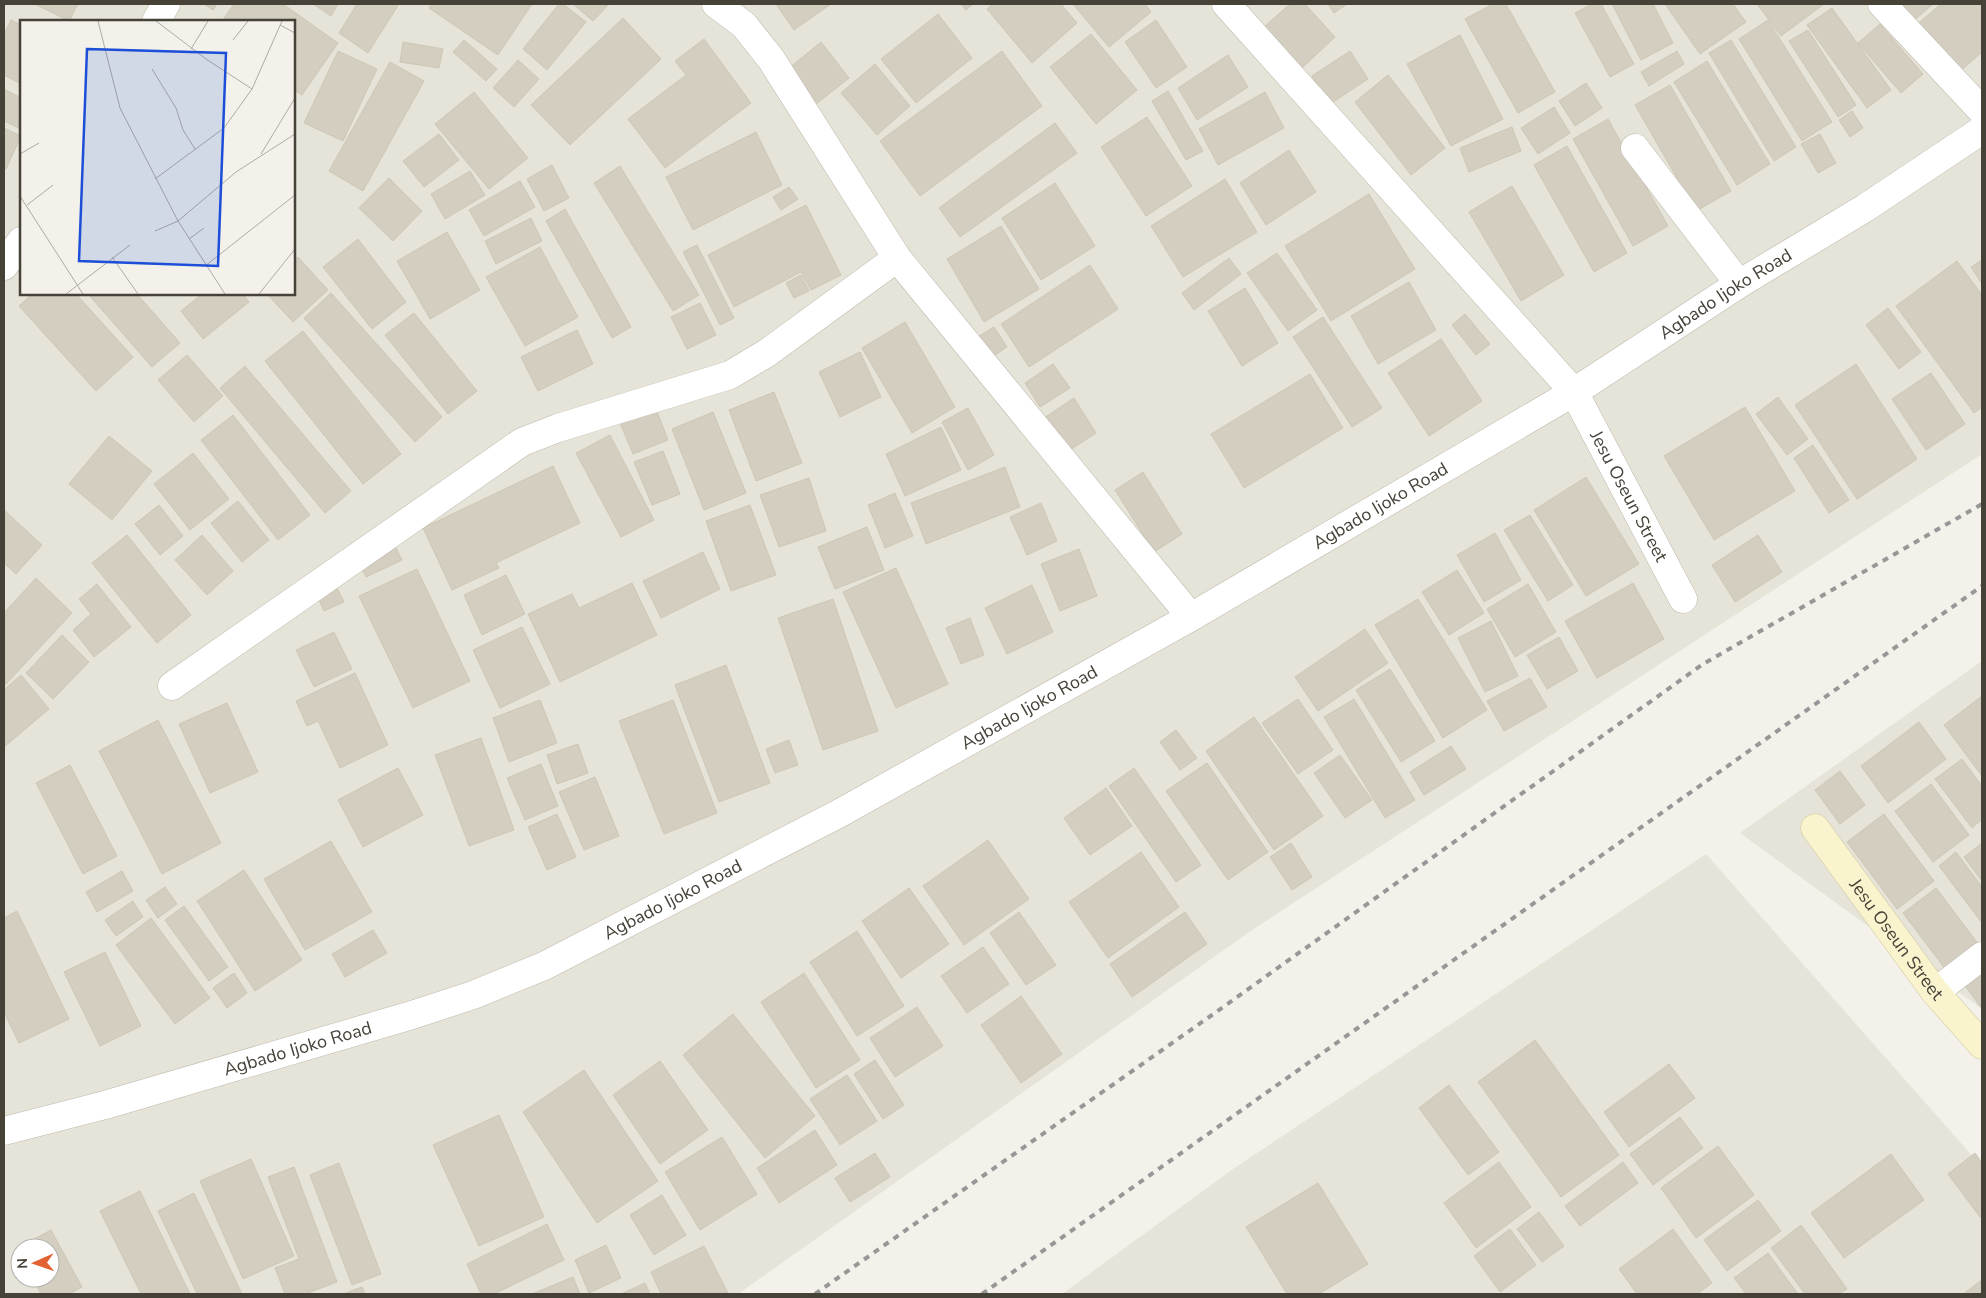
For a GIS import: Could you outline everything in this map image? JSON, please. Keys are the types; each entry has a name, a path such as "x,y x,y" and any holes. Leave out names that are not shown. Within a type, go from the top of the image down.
{"main road":[{"name":"Jesu Oseun Street","path":"1814,828 1935,992 1982,1045"}],"street":[{"path":"157,20 166,4"},
{"path":"716,4 744,25 771,59 897,258 1191,617"},
{"name":"Jesu Oseun Street","path":"1226,4 1574,392 1683,599"},
{"path":"1882,4 1982,111"},
{"name":"Agbado Ijoko Road","path":"4,1131 105,1105 412,1016 473,995 544,966 840,812 1191,617 1574,392 1739,284 1865,208 1982,130"},
{"path":"1635,148 1739,284"},
{"path":"4,266 20,242"},
{"path":"172,686 522,442 558,428 730,375 767,353 897,258"},
{"path":"1935,992 1982,956"}],"shaded area":[{"path":"4,4 1982,4 1982,454 1255,928 738,1294 4,1294"},
{"path":"1982,661 1982,1009 1740,833"},
{"path":"1706,854 1982,1167 1982,1294 1062,1294 1233,1169"}],"building":[{"path":"35,4 78,4 70,20"},
{"path":"204,4 217,4 213,10"},
{"path":"234,4 283,4 338,43 302,95 295,91 295,20 223,20"},
{"path":"313,4 338,4 331,16"},
{"path":"357,4 399,4 368,53 339,33"},
{"path":"432,4 532,4 498,55 429,8"},
{"path":"559,4 563,4 586,22 547,70 523,49"},
{"path":"573,4 609,4 593,21"},
{"path":"776,4 831,4 794,30"},
{"path":"961,4 973,4 966,10"},
{"path":"993,4 1061,4 1077,23 1032,63 987,9"},
{"path":"1073,4 1145,4 1151,12 1109,47"},
{"path":"1290,4 1305,4 1335,37 1301,69 1264,27"},
{"path":"1328,4 1347,4 1334,13"},
{"path":"1493,4 1506,4 1555,92 1518,113 1465,19"},
{"path":"1592,4 1601,4 1634,64 1610,77 1575,13"},
{"path":"1612,4 1653,4 1673,43 1641,60"},
{"path":"1665,4 1733,4 1746,22 1700,54"},
{"path":"1757,4 1824,4 1781,36"},
{"path":"1898,4 1933,4 1912,22"},
{"path":"1941,4 1982,4 1982,52 1956,75 1914,27"},
{"path":"1832,8 1891,90 1867,108 1807,25"},
{"path":"938,14 972,58 916,103 881,59"},
{"path":"623,18 661,59 570,145 531,105"},
{"path":"11,20 20,24 20,83 4,75 4,34"},
{"path":"1156,20 1187,67 1156,88 1125,42"},
{"path":"1768,20 1832,122 1802,141 1739,39"},
{"path":"1880,24 1923,74 1901,93 1858,43"},
{"path":"1808,30 1856,105 1838,117 1789,41"},
{"path":"1091,34 1137,90 1096,124 1050,67"},
{"path":"1460,35 1503,119 1451,146 1407,64"},
{"path":"704,39 751,103 665,168 628,119 686,75 675,61"},
{"path":"464,40 497,69 486,81 453,52"},
{"path":"1731,40 1796,147 1774,161 1709,53"},
{"path":"403,42 443,49 439,68 400,62"},
{"path":"821,42 849,78 816,104 788,69"},
{"path":"338,51 377,69 343,141 304,123"},
{"path":"1002,51 1042,106 920,196 880,141"},
{"path":"1350,51 1368,79 1330,104 1312,76"},
{"path":"1677,51 1684,64 1649,86 1641,72"},
{"path":"1228,55 1248,87 1197,120 1178,88"},
{"path":"518,60 539,79 514,107 493,88"},
{"path":"1707,61 1770,164 1737,185 1674,82"},
{"path":"390,62 424,81 363,191 329,171"},
{"path":"875,64 910,106 877,135 841,93"},
{"path":"1388,75 1445,148 1411,175 1355,102"},
{"path":"1586,83 1602,108 1575,126 1559,101"},
{"path":"1670,85 1731,191 1696,211 1635,105"},
{"path":"4,89 20,97 20,129 4,121"},
{"path":"1168,91 1203,151 1186,160 1152,101"},
{"path":"474,92 528,158 489,189 435,124"},
{"path":"1265,92 1284,128 1218,165 1199,129"},
{"path":"1554,107 1570,133 1538,154 1521,128"},
{"path":"1852,111 1863,128 1850,137 1839,120"},
{"path":"1147,117 1192,186 1146,216 1101,147"},
{"path":"1608,119 1668,226 1633,246 1573,139"},
{"path":"1055,123 1077,153 960,237 939,208"},
{"path":"1512,127 1521,151 1469,172 1460,148"},
{"path":"4,128 20,136 20,138 6,169 4,168"},
{"path":"756,132 782,185 693,230 666,177"},
{"path":"439,134 459,160 424,187 403,161"},
{"path":"1820,134 1836,163 1818,173 1801,144"},
{"path":"1567,146 1627,253 1594,272 1534,165"},
{"path":"1289,150 1316,192 1266,225 1240,183"},
{"path":"552,165 569,198 544,211 527,179"},
{"path":"620,166 699,295 673,311 594,183"},
{"path":"470,171 485,195 445,219 431,194"},
{"path":"389,178 422,211 393,241 359,208"},
{"path":"1225,179 1257,232 1183,277 1151,226"},
{"path":"520,181 535,207 484,236 469,210"},
{"path":"1055,183 1095,246 1041,280 1002,218"},
{"path":"1512,186 1564,275 1521,301 1469,212"},
{"path":"789,187 798,199 781,210 773,197"},
{"path":"1369,194 1415,269 1331,321 1285,246"},
{"path":"806,205 841,275 811,290 801,272 734,307 708,255"},
{"path":"565,209 631,327 612,338 546,221"},
{"path":"531,218 542,241 496,264 485,241"},
{"path":"1001,226 1039,289 984,322 947,259"},
{"path":"447,232 480,290 430,319 397,261"},
{"path":"358,239 406,302 372,329 323,267"},
{"path":"697,245 734,318 720,325 683,252"},
{"path":"540,247 578,317 525,346 486,277"},
{"path":"1277,253 1317,310 1288,331 1247,273"},
{"path":"298,257 328,290 293,322 268,295 295,295 295,259"},
{"path":"1229,258 1241,274 1194,310 1182,293"},
{"path":"1982,260 1982,284 1971,267"},
{"path":"1957,261 1982,295 1982,407 1974,413 1896,306"},
{"path":"1090,265 1118,309 1029,367 1001,324"},
{"path":"801,275 809,291 794,298 786,283"},
{"path":"1409,282 1436,330 1378,364 1351,316"},
{"path":"1245,288 1278,343 1242,366 1208,311"},
{"path":"331,293 442,417 415,442 304,318"},
{"path":"31,295 77,295 133,357 96,391 19,306"},
{"path":"89,295 138,295 180,343 152,367"},
{"path":"201,295 244,295 249,302 203,339 181,311"},
{"path":"700,303 716,335 687,349 671,317"},
{"path":"1888,308 1921,352 1899,369 1866,325"},
{"path":"414,313 477,391 448,414 385,335"},
{"path":"1465,314 1490,344 1476,355 1452,325"},
{"path":"1323,317 1382,408 1352,427 1293,337"},
{"path":"905,322 955,407 912,433 862,348"},
{"path":"994,327 1007,347 989,359 976,338"},
{"path":"577,330 593,364 538,391 521,357"},
{"path":"303,331 401,454 363,484 265,361"},
{"path":"1441,339 1482,401 1429,436 1388,373"},
{"path":"860,352 881,397 840,417 819,372"},
{"path":"187,355 223,396 194,422 158,380"},
{"path":"1053,364 1070,388 1040,407 1025,383"},
{"path":"1856,364 1917,459 1857,499 1795,405"},
{"path":"245,366 351,491 325,513 220,388"},
{"path":"1931,373 1965,424 1926,450 1892,399"},
{"path":"1310,374 1343,428 1244,488 1211,434"},
{"path":"774,392 802,463 756,481 729,410"},
{"path":"1778,397 1808,439 1787,455 1756,414"},
{"path":"1074,398 1096,433 1064,454 1041,420"},
{"path":"1745,407 1795,491 1714,540 1664,456"},
{"path":"968,408 994,455 968,470 942,422"},
{"path":"656,409 668,440 633,454 620,423"},
{"path":"713,412 746,493 704,510 672,429"},
{"path":"233,415 310,515 278,540 201,440"},
{"path":"941,427 961,470 905,496 886,454"},
{"path":"610,435 654,520 621,537 576,453"},
{"path":"109,436 152,471 112,520 69,484"},
{"path":"1813,445 1849,500 1829,513 1794,458"},
{"path":"663,451 680,494 652,505 634,462"},
{"path":"193,453 229,499 190,530 154,484"},
{"path":"553,466 580,523 496,563 499,568 452,590 423,528"},
{"path":"1005,467 1020,507 926,544 911,503"},
{"path":"1143,472 1182,534 1154,552 1115,490"},
{"path":"1586,477 1639,564 1586,596 1534,510"},
{"path":"809,478 826,531 779,547 760,495"},
{"path":"895,493 913,536 885,548 868,505"},
{"path":"238,501 269,540 242,562 211,523"},
{"path":"1041,503 1057,541 1027,555 1010,517"},
{"path":"159,505 183,536 160,555 135,524"},
{"path":"750,505 776,575 731,591 706,521"},
{"path":"4,510 42,545 16,574 4,563"},
{"path":"1530,515 1573,585 1548,601 1504,530"},
{"path":"867,527 884,570 835,589 818,547"},
{"path":"1495,533 1521,580 1484,602 1457,555"},
{"path":"127,535 191,615 157,643 92,563"},
{"path":"202,535 233,571 207,595 175,560"},
{"path":"1758,535 1782,572 1735,602 1712,565"},
{"path":"394,544 402,560 366,577 358,561"},
{"path":"1079,549 1097,596 1060,611 1041,564"},
{"path":"703,552 720,589 661,618 643,581"},
{"path":"896,568 948,684 896,708 843,592"},
{"path":"417,569 470,681 413,708 359,596"},
{"path":"1457,570 1484,613 1449,635 1422,592"},
{"path":"506,575 525,614 482,635 464,595"},
{"path":"36,578 72,613 5,685 4,613"},
{"path":"632,583 657,635 560,682 528,614 572,594 579,608"},
{"path":"1633,583 1664,639 1597,678 1565,621"},
{"path":"97,584 131,627 94,657 73,630 91,614 79,599"},
{"path":"335,584 344,602 324,611 316,593"},
{"path":"1528,584 1556,632 1515,657 1487,609"},
{"path":"1032,585 1053,632 1007,654 985,608"},
{"path":"833,599 878,731 823,750 778,618"},
{"path":"1418,599 1487,710 1443,738 1375,625"},
{"path":"970,618 984,655 961,664 946,628"},
{"path":"1491,621 1518,676 1485,692 1458,638"},
{"path":"522,627 550,684 500,708 473,650"},
{"path":"1365,629 1388,663 1318,711 1295,677"},
{"path":"334,632 352,669 314,687 296,650"},
{"path":"62,635 89,662 53,699 26,673"},
{"path":"1559,637 1578,671 1547,689 1527,655"},
{"path":"726,665 770,783 719,802 675,685"},
{"path":"1390,669 1435,741 1401,762 1356,690"},
{"path":"355,673 388,745 340,768 318,721 307,726 296,701"},
{"path":"21,675 49,709 4,747 4,690"},
{"path":"1530,678 1547,707 1504,731 1487,701"},
{"path":"1982,696 1982,776 1944,725"},
{"path":"1298,699 1333,750 1298,774 1262,723"},
{"path":"1354,699 1415,800 1385,818 1324,717"},
{"path":"540,700 557,743 509,762 493,718"},
{"path":"673,700 717,813 664,834 619,721"},
{"path":"227,703 258,772 210,793 179,724"},
{"path":"1254,717 1323,816 1274,850 1206,751"},
{"path":"158,720 221,843 162,874 99,751"},
{"path":"1919,722 1946,759 1888,803 1861,766"},
{"path":"1176,730 1197,758 1180,770 1160,742"},
{"path":"481,738 514,830 469,846 435,755"},
{"path":"789,740 798,765 775,773 766,749"},
{"path":"578,744 588,773 557,784 547,755"},
{"path":"1451,746 1466,769 1424,795 1410,772"},
{"path":"1340,755 1372,800 1345,818 1314,773"},
{"path":"1962,759 1982,786 1982,819 1972,828 1935,779"},
{"path":"1207,763 1268,852 1228,880 1166,791"},
{"path":"541,764 558,806 525,820 507,778"},
{"path":"70,765 117,856 83,874 36,783"},
{"path":"398,768 423,815 363,847 338,800"},
{"path":"1134,768 1201,865 1176,882 1109,786"},
{"path":"1840,771 1865,805 1840,824 1815,790"},
{"path":"595,777 619,836 584,850 559,792"},
{"path":"1931,784 1969,835 1933,862 1895,811"},
{"path":"1106,788 1132,826 1090,855 1064,818"},
{"path":"557,814 576,857 547,870 528,827"},
{"path":"1884,814 1934,881 1897,909 1847,842"},
{"path":"988,840 1029,899 964,945 923,886"},
{"path":"331,841 372,912 305,950 264,879"},
{"path":"1291,843 1312,877 1292,890 1270,857"},
{"path":"1982,843 1982,881 1964,857"},
{"path":"1141,852 1179,907 1108,958 1069,902"},
{"path":"1956,852 1982,887 1982,923 1939,866"},
{"path":"244,870 302,960 255,991 197,901"},
{"path":"122,871 133,891 97,912 86,892"},
{"path":"165,887 177,904 158,918 146,900"},
{"path":"909,888 949,944 901,978 862,921"},
{"path":"1936,888 1982,949 1949,974 1903,913"},
{"path":"133,901 143,917 116,936 105,920"},
{"path":"184,906 228,967 209,981 165,920"},
{"path":"17,911 69,1019 19,1043 4,1012 4,918"},
{"path":"1019,912 1056,965 1026,985 990,933"},
{"path":"1185,912 1207,944 1132,997 1110,964"},
{"path":"151,918 210,998 175,1024 116,945"},
{"path":"373,930 387,953 345,977 332,954"},
{"path":"857,931 904,1006 857,1036 810,962"},
{"path":"983,947 1009,984 967,1013 941,976"},
{"path":"105,952 141,1026 100,1046 64,972"},
{"path":"1982,968 1982,1009 1963,983"},
{"path":"234,973 247,993 227,1008 213,988"},
{"path":"804,973 860,1060 816,1088 761,1002"},
{"path":"1021,996 1062,1054 1021,1083 981,1025"},
{"path":"917,1007 943,1046 895,1077 870,1038"},
{"path":"733,1014 815,1116 765,1158 683,1055"},
{"path":"1535,1040 1619,1155 1561,1197 1478,1082"},
{"path":"875,1060 904,1105 883,1119 854,1074"},
{"path":"660,1061 708,1130 660,1164 613,1095"},
{"path":"1669,1064 1695,1098 1629,1147 1604,1112"},
{"path":"584,1070 658,1181 597,1223 523,1112"},
{"path":"847,1075 877,1121 840,1145 810,1099"},
{"path":"1449,1085 1499,1152 1468,1175 1419,1108"},
{"path":"499,1115 544,1217 479,1246 433,1145"},
{"path":"1680,1117 1703,1148 1653,1185 1630,1154"},
{"path":"815,1130 837,1165 779,1203 757,1168"},
{"path":"722,1137 757,1194 700,1230 665,1172"},
{"path":"1718,1146 1754,1195 1696,1238 1661,1188"},
{"path":"875,1153 890,1177 850,1202 835,1178"},
{"path":"1975,1153 1982,1163 1982,1216 1980,1217 1948,1174"},
{"path":"1891,1154 1924,1200 1844,1258 1811,1213"},
{"path":"251,1159 294,1256 243,1279 200,1181"},
{"path":"1499,1162 1531,1207 1476,1248 1444,1203"},
{"path":"1623,1162 1638,1183 1580,1226 1565,1206"},
{"path":"339,1163 381,1274 352,1285 310,1175"},
{"path":"294,1167 337,1282 305,1294 285,1294 275,1268 299,1259 268,1177"},
{"path":"1318,1183 1368,1264 1319,1294 1287,1294 1246,1227"},
{"path":"140,1191 190,1294 141,1294 100,1211"},
{"path":"194,1193 242,1294 197,1294 158,1211"},
{"path":"662,1195 686,1235 654,1255 630,1215"},
{"path":"1758,1200 1781,1231 1727,1271 1704,1240"},
{"path":"1539,1212 1564,1246 1542,1262 1517,1229"},
{"path":"547,1224 564,1260 494,1294 481,1294 467,1264"},
{"path":"1801,1225 1847,1289 1839,1294 1805,1294 1771,1248"},
{"path":"1510,1229 1536,1265 1500,1292 1474,1256"},
{"path":"1673,1229 1712,1283 1697,1294 1637,1294 1619,1269"},
{"path":"51,1230 55,1238 36,1238"},
{"path":"606,1245 621,1278 589,1293 575,1260"},
{"path":"704,1246 728,1293 661,1294 651,1272"},
{"path":"60,1247 82,1287 69,1294 41,1294 38,1288 60,1288"},
{"path":"1768,1253 1798,1294 1746,1294 1734,1278"},
{"path":"573,1277 580,1294 532,1294"},
{"path":"1982,1280 1982,1294 1963,1294"},
{"path":"645,1283 650,1294 621,1294"},
{"path":"362,1287 365,1294 343,1294"}],"railway":[{"path":"815,1294 1212,1015 1703,664 1982,504"},
{"path":"982,1294 1982,586"}]}
